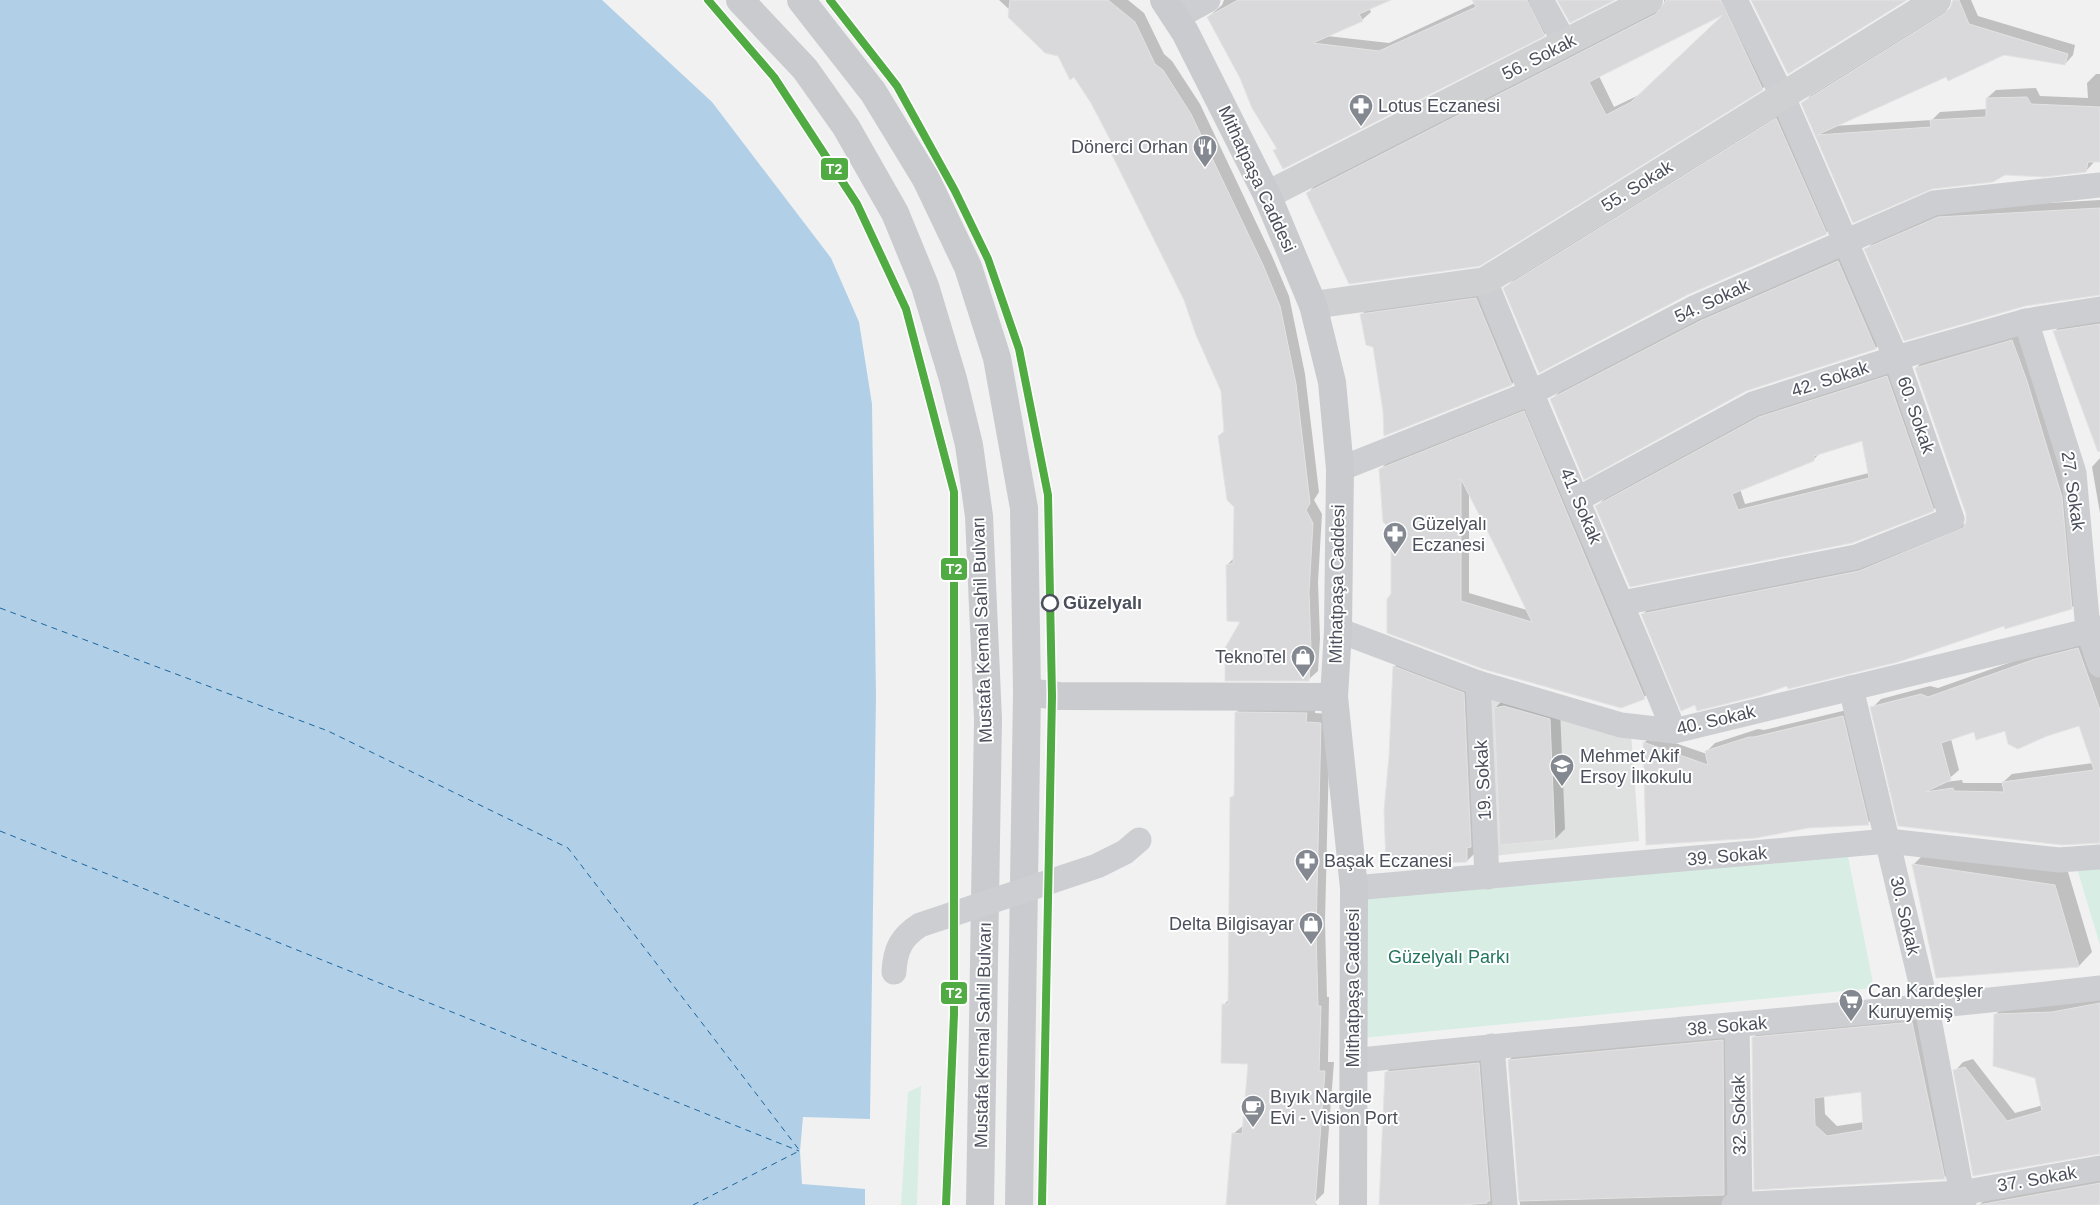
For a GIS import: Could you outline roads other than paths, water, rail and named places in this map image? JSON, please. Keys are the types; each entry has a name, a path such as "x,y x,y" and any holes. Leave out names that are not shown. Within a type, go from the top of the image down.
{"main road":[{"name":"Mustafa Kemal Sahil Bulvarı","path":"740,0 805,69 846,127 894,213 925,286 953,379 969,445 979,516 987,700 980,1205"},
{"path":"801,0 873,92 926,179 968,267 997,358 1024,508 1027,692 1019,1205"},
{"name":"Mithatpaşa Caddesi","path":"1170,9 1267,195 1313,305 1332,382 1340,469 1338,630 1334,697 1354,888 1353,1205"},
{"path":"1027,692 1059,696 1334,697"}],"street":[{"path":"1170,9 1208,0"},
{"path":"1541,0 1565,43"},
{"name":"56. Sokak","path":"1267,195 1649,0"},
{"name":"60. Sokak","path":"1622,603 1856,557 1952,519 1896,358 1844,242 1782,95 1735,0"},
{"name":"55. Sokak","path":"1313,305 1486,281 1937,0"},
{"name":"54. Sokak","path":"1340,469 1530,394 1694,308 1934,203 2100,185"},
{"name":"41. Sokak","path":"1486,281 1530,394 1578,498 1674,731"},
{"name":"42. Sokak","path":"1578,498 1753,404 1896,358 2026,321 2100,309"},
{"name":"27. Sokak","path":"2026,321 2074,473 2100,665"},
{"name":"40. Sokak","path":"1338,630 1478,683 1621,725 1674,731 2094,629"},
{"name":"19. Sokak","path":"1478,683 1487,877"},
{"name":"30. Sokak","path":"1851,688 1927,1008 1963,1199"},
{"path":"894,972 894,958 901,942 909,932 920,926 1097,866 1125,852 1139,840"},
{"name":"39. Sokak","path":"1354,888 1888,841 2059,860 2100,857"},
{"name":"38. Sokak","path":"1353,1061 1492,1046 1927,1008 2100,988"},
{"name":"32. Sokak","path":"1737,1025 1740,1205"},
{"path":"1492,1046 1505,1205"},
{"name":"37. Sokak","path":"1734,1205 1963,1199 2100,1168"}],"water":[{"path":"0,0 602,0 712,102 831,258 859,322 872,404 876,696 870,1119 803,1117 800,1151 802,1184 865,1189 865,1205 0,1205"}],"place":[{"name":"Lotus Eczanesi","path":"1361,127"},
{"name":"Dönerci Orhan","path":"1205,168"},
{"name":"Güzelyalı Eczanesi","path":"1395,555"},
{"name":"Güzelyalı","path":"1050,603"},
{"name":"TeknoTel","path":"1303,678"},
{"name":"Mehmet Akif Ersoy İlkokulu","path":"1562,787"},
{"name":"Başak Eczanesi","path":"1307,882"},
{"name":"Delta Bilgisayar","path":"1311,945"},
{"name":"Can Kardeşler Kuruyemiş","path":"1851,1022"},
{"name":"Bıyık Nargile Evi - Vision Port","path":"1253,1128"}],"park label":[{"name":"Güzelyalı Parkı","path":"1449,957"}]}
